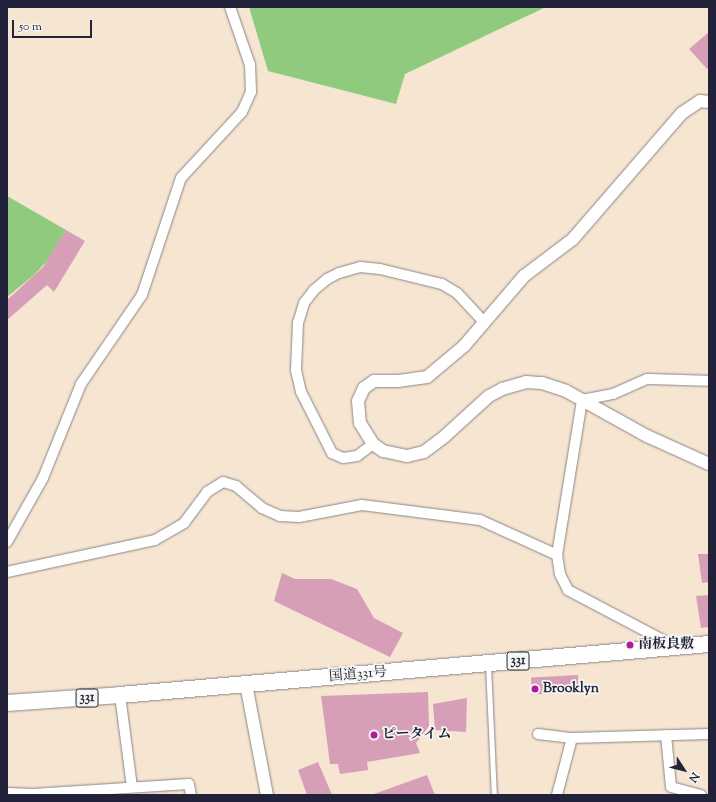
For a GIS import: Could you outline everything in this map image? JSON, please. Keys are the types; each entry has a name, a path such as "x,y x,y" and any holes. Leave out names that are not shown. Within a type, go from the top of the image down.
{"highway":[{"name":"国道331号","path":"7,703 120,695 709,644"}],"street":[{"path":"7,542 43,478 81,384 142,295 181,178 242,112 251,92 250,65 230,7"},
{"path":"709,102 700,101 682,113 573,239 524,276 464,346 427,377 399,382 374,381 364,388 358,400 360,423 373,444 383,451 406,456 424,452 445,436 489,396 514,384 526,382 542,383 554,386 652,439 709,464"},
{"path":"373,444 357,456 343,458 332,453 301,392 296,370 298,323 304,303 314,290 326,279 339,273 360,267 380,269 442,284 457,293 484,322"},
{"path":"582,400 613,394 647,379 709,381"},
{"path":"582,400 557,555 560,574 568,590 674,646"},
{"path":"7,572 155,540 184,523 207,492 223,482 236,486 262,508 280,516 299,517 362,505 480,520 557,555"},
{"path":"246,684 267,795"},
{"path":"120,695 132,791"},
{"path":"538,734 572,738 709,734"},
{"path":"666,735 670,791 701,795"},
{"path":"557,795 572,738"},
{"path":"7,793 33,794 132,791 189,784 191,795"}],"lane":[{"path":"488,664 494,795"}],"green space":[{"path":"249,7 546,7 405,74 396,104 268,71"},
{"path":"7,196 66,230 47,261 34,275 7,297"}],"building":[{"path":"709,32 709,67 707,69 689,49"},
{"path":"66,230 85,241 54,292 47,285 7,320 7,300 43,267"},
{"path":"698,554 709,554 709,582 702,583"},
{"path":"282,573 295,579 331,579 357,589 374,618 403,633 390,657 274,601"},
{"path":"709,595 709,627 701,628 696,596"},
{"path":"578,675 579,692 532,694 531,677"},
{"name":"ピータイム","path":"428,692 429,726 416,743 420,753 367,762 368,770 340,774 338,764 330,764 321,696"},
{"path":"467,698 466,732 435,730 433,704"},
{"path":"318,762 332,795 307,795 298,770"},
{"path":"427,775 435,795 371,795"}],"place":[{"name":"南板良敷","path":"630,645"},
{"name":"Brooklyn","path":"535,689"},
{"name":"ピータイム","path":"374,735"}]}
